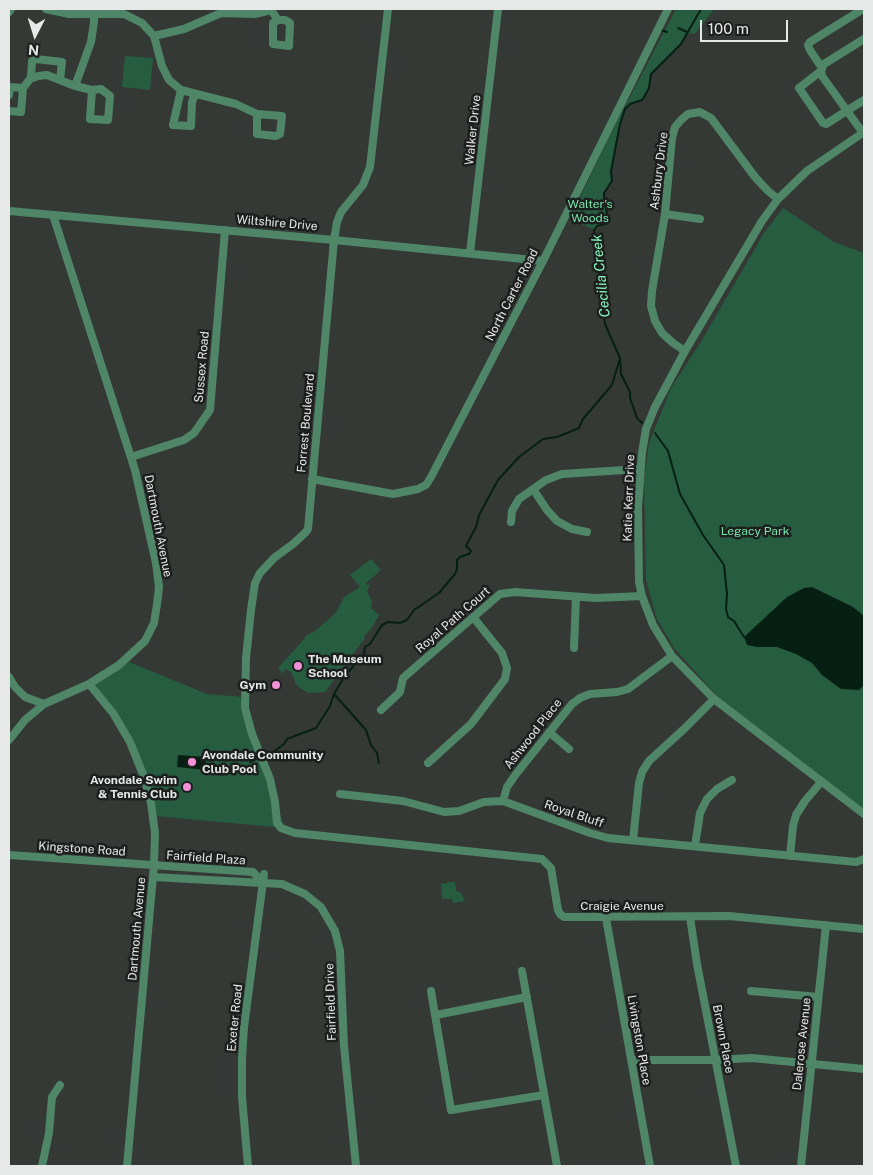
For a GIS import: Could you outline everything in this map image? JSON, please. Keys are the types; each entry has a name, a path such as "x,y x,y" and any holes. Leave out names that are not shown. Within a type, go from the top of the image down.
{"street":[{"path":"46,9 69,14 94,11 124,14 142,23 154,36 165,73 169,80 181,90 236,104 257,114"},
{"path":"154,36 184,29 215,13 255,14 272,9 278,20"},
{"name":"Forrest Boulevard","path":"277,823 270,779 252,734 245,708 246,658 251,610 255,583 260,573 274,558 293,544 308,529 334,240 341,212 363,185 370,167 388,9"},
{"name":"Walker Drive","path":"470,254 498,9"},
{"name":"North Carter Road","path":"312,479 393,494 418,489 426,485 543,261 668,9"},
{"path":"863,9 808,45 821,70 822,76 863,133"},
{"path":"75,86 91,42 94,11"},
{"path":"864,39 824,64 821,70 800,85 800,90 823,123 826,124 864,100"},
{"path":"9,111 20,112 23,88 31,78 32,61 62,62 60,80"},
{"path":"31,78 47,75 75,86 92,90"},
{"path":"9,95 10,87 23,88"},
{"path":"181,90 173,125 191,126 192,102 195,94"},
{"name":"Ashbury Drive","path":"685,351 662,333 655,321 652,306 652,290 666,214 672,138 675,128 688,114 700,112 711,118 755,177 778,199"},
{"name":"Katie Kerr Drive","path":"863,133 807,171 778,199 762,221 685,351 655,407 646,429 640,469 638,508 639,582 642,596 653,625 672,656 714,698 864,814"},
{"name":"Wiltshire Drive","path":"9,211 543,261"},
{"path":"666,214 700,219"},
{"name":"Dartmouth Avenue","path":"53,215 131,457 156,563 159,587 154,623 145,641 120,665 89,684 113,713 130,742 144,777 155,833 154,865 128,1166"},
{"name":"Sussex Road","path":"131,457 184,440 194,433 210,410 225,230"},
{"path":"511,522 512,512 519,499 546,480 562,474 640,469"},
{"path":"533,489 557,521 587,532"},
{"name":"Royal Path Court","path":"381,710 400,692 404,678 500,594 516,592 596,598 642,596"},
{"path":"574,648 576,596"},
{"path":"428,763 471,724 505,679 507,668 502,653 473,617"},
{"name":"Ashwood Place","path":"503,801 508,787 516,774 572,704 590,694 617,692 628,689 672,656"},
{"path":"9,677 15,687 25,697 44,704"},
{"path":"9,740 25,720 44,704 89,684"},
{"path":"633,840 639,783 642,772 649,761 714,698"},
{"path":"549,732 569,749"},
{"path":"695,846 700,813 707,799 717,788 732,780"},
{"path":"790,856 796,815 805,801 822,782"},
{"name":"Royal Bluff","path":"340,794 403,801 444,812 459,811 484,802 503,801 608,838 856,862 864,859"},
{"name":"Craigie Avenue","path":"277,823 281,828 295,833 542,859 551,868 560,914 564,917 747,917 864,929"},
{"name":"Kingstone Road","path":"9,855 154,865"},
{"name":"Fairfield Plaza","path":"154,865 253,872 262,883"},
{"name":"Exeter Road","path":"248,1166 242,1097 242,1059 244,1027 264,874"},
{"name":"Fairfield Plaza","path":"153,877 252,884 262,883"},
{"name":"Fairfield Drive","path":"262,883 282,884 305,894 321,907 335,931 340,951 344,1046 356,1166"},
{"name":"Brown Place","path":"690,917 736,1166"},
{"name":"Livingston Place","path":"606,918 650,1166"},
{"name":"Dalerose Avenue","path":"801,1166 826,925"},
{"path":"522,971 558,1166"},
{"path":"431,991 451,1110 544,1095"},
{"path":"750,991 818,997"},
{"path":"436,1014 527,997"},
{"path":"632,1060 752,1058 864,1069"},
{"path":"42,1166 49,1133 52,1097 60,1085"}],"green space":[{"name":"Walter's Woods","path":"676,9 714,9 695,34 687,33 677,49 653,71 649,88 642,100 630,104 625,109 620,124 611,172 612,181 607,188 604,198 608,219 605,224 597,226 594,230 570,218 610,135"},
{"path":"125,56 153,58 150,90 122,87"},
{"name":"Legacy Park","path":"783,208 834,242 864,253 864,809 725,705 674,648 656,617 646,580 644,482 649,443 671,388 702,340 764,233"},
{"path":"371,559 381,570 365,584 370,585 367,591 372,601 371,608 379,615 371,629 364,636 365,638 325,692 308,693 297,686 291,672 285,669 283,674 278,668 305,636 314,632 337,611 344,597 360,587 350,575"},
{"path":"129,662 207,694 243,697 243,711 285,828 155,816 133,747 95,685"},
{"path":"447,882 455,882 456,891 461,893 465,901 453,903 452,899 442,899 441,883 447,884"}],"shaded area":[{"path":"812,587 853,607 864,616 864,685 859,690 841,689 822,675 812,663 796,654 777,647 747,645 744,637 787,597 804,588"},
{"name":"Avondale Community Club Pool","path":"178,755 206,757 206,770 177,767"}],"waterway":[{"name":"Cecilia Creek","path":"642,423 637,418 630,398 630,392 621,374 620,358 605,324 594,230 597,226 605,224 608,219 604,193 612,181 611,172 620,124 625,109 630,104 642,100 649,88 651,74 681,44 701,9"},
{"path":"678,28 687,32"},
{"path":"661,30 667,32"},
{"path":"269,755 284,744 287,739 316,728 330,706 334,694 344,677 364,654 365,647 370,644 382,625 388,622 400,623 407,620 414,610 439,593 455,574 457,560 471,551 466,546 476,527 479,515 498,480 519,457 543,439 557,437 579,428 583,419 612,385 620,358"},
{"name":"Cecilia Creek","path":"655,433 668,451 680,494 703,535 724,565 728,617 734,621 744,637"},
{"path":"334,694 366,730 371,745 377,753 379,763"},
{"path":"250,762 256,759"}],"place":[{"name":"The Museum School","path":"298,666"},
{"name":"Gym","path":"276,685"},
{"name":"Avondale Community Club Pool","path":"192,762"},
{"name":"Avondale Swim & Tennis Club","path":"187,787"}]}
